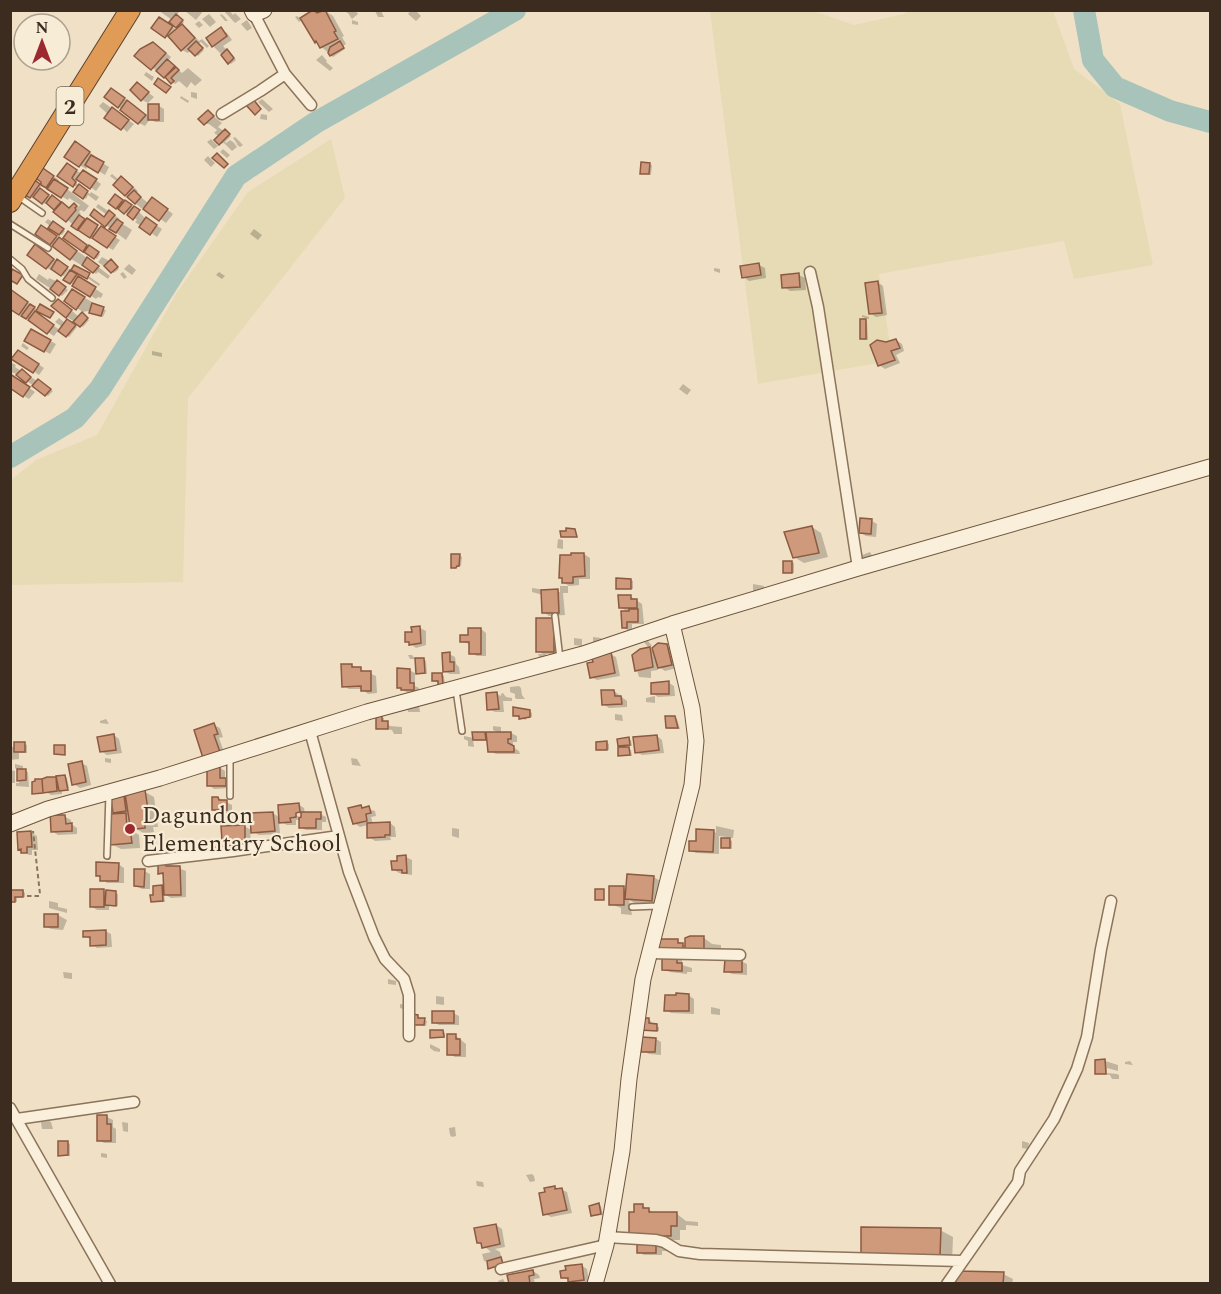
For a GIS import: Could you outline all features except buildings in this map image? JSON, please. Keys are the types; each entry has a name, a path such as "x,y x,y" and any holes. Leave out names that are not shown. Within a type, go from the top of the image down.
{"highway":[{"name":"2","path":"13,198 130,10"}],"street":[{"path":"257,12 285,74 311,105"},
{"path":"222,114 285,74"},
{"path":"810,272 818,307 858,568"},
{"path":"10,824 48,809 230,757 367,712 629,640 672,624 858,568 1210,467"},
{"path":"595,1284 607,1241 622,1150 643,979 692,785 696,741 692,708 672,624"},
{"path":"310,731 349,872 374,937 385,958 404,979 409,995 409,1036"},
{"path":"148,861 339,836"},
{"path":"947,1284 1018,1182 1020,1171 1054,1119 1077,1069 1087,1037 1111,901"},
{"path":"649,953 740,955"},
{"path":"17,1119 134,1102"},
{"path":"10,1108 110,1284"},
{"path":"501,1269 607,1241 656,1240 679,1251 700,1254 961,1261"}],"lane":[{"path":"13,198 42,213"},
{"path":"10,224 48,248"},
{"path":"10,259 22,269 28,279 52,298"},
{"path":"555,616 560,660"},
{"path":"456,688 462,731"},
{"path":"230,757 230,796"},
{"path":"107,856 109,791"},
{"path":"632,907 663,906"}],"path":[{"path":"27,896 39,896 40,894 31,816"}],"shaded area":[{"path":"710,11 813,11 854,25 909,11 1053,11 1074,69 1120,104 1153,265 1074,279 1064,241 879,274 891,351 895,360 758,384"},
{"path":"331,139 345,198 188,398 183,582 11,585 11,480 36,460 97,435 176,294 248,192"}],"waterway":[{"path":"10,457 75,418 100,389 236,176 315,123 515,10"},
{"path":"1084,10 1093,60 1115,87 1170,111 1210,122"}],"place":[{"name":"Dagundon Elementary School","path":"130,829"}]}
